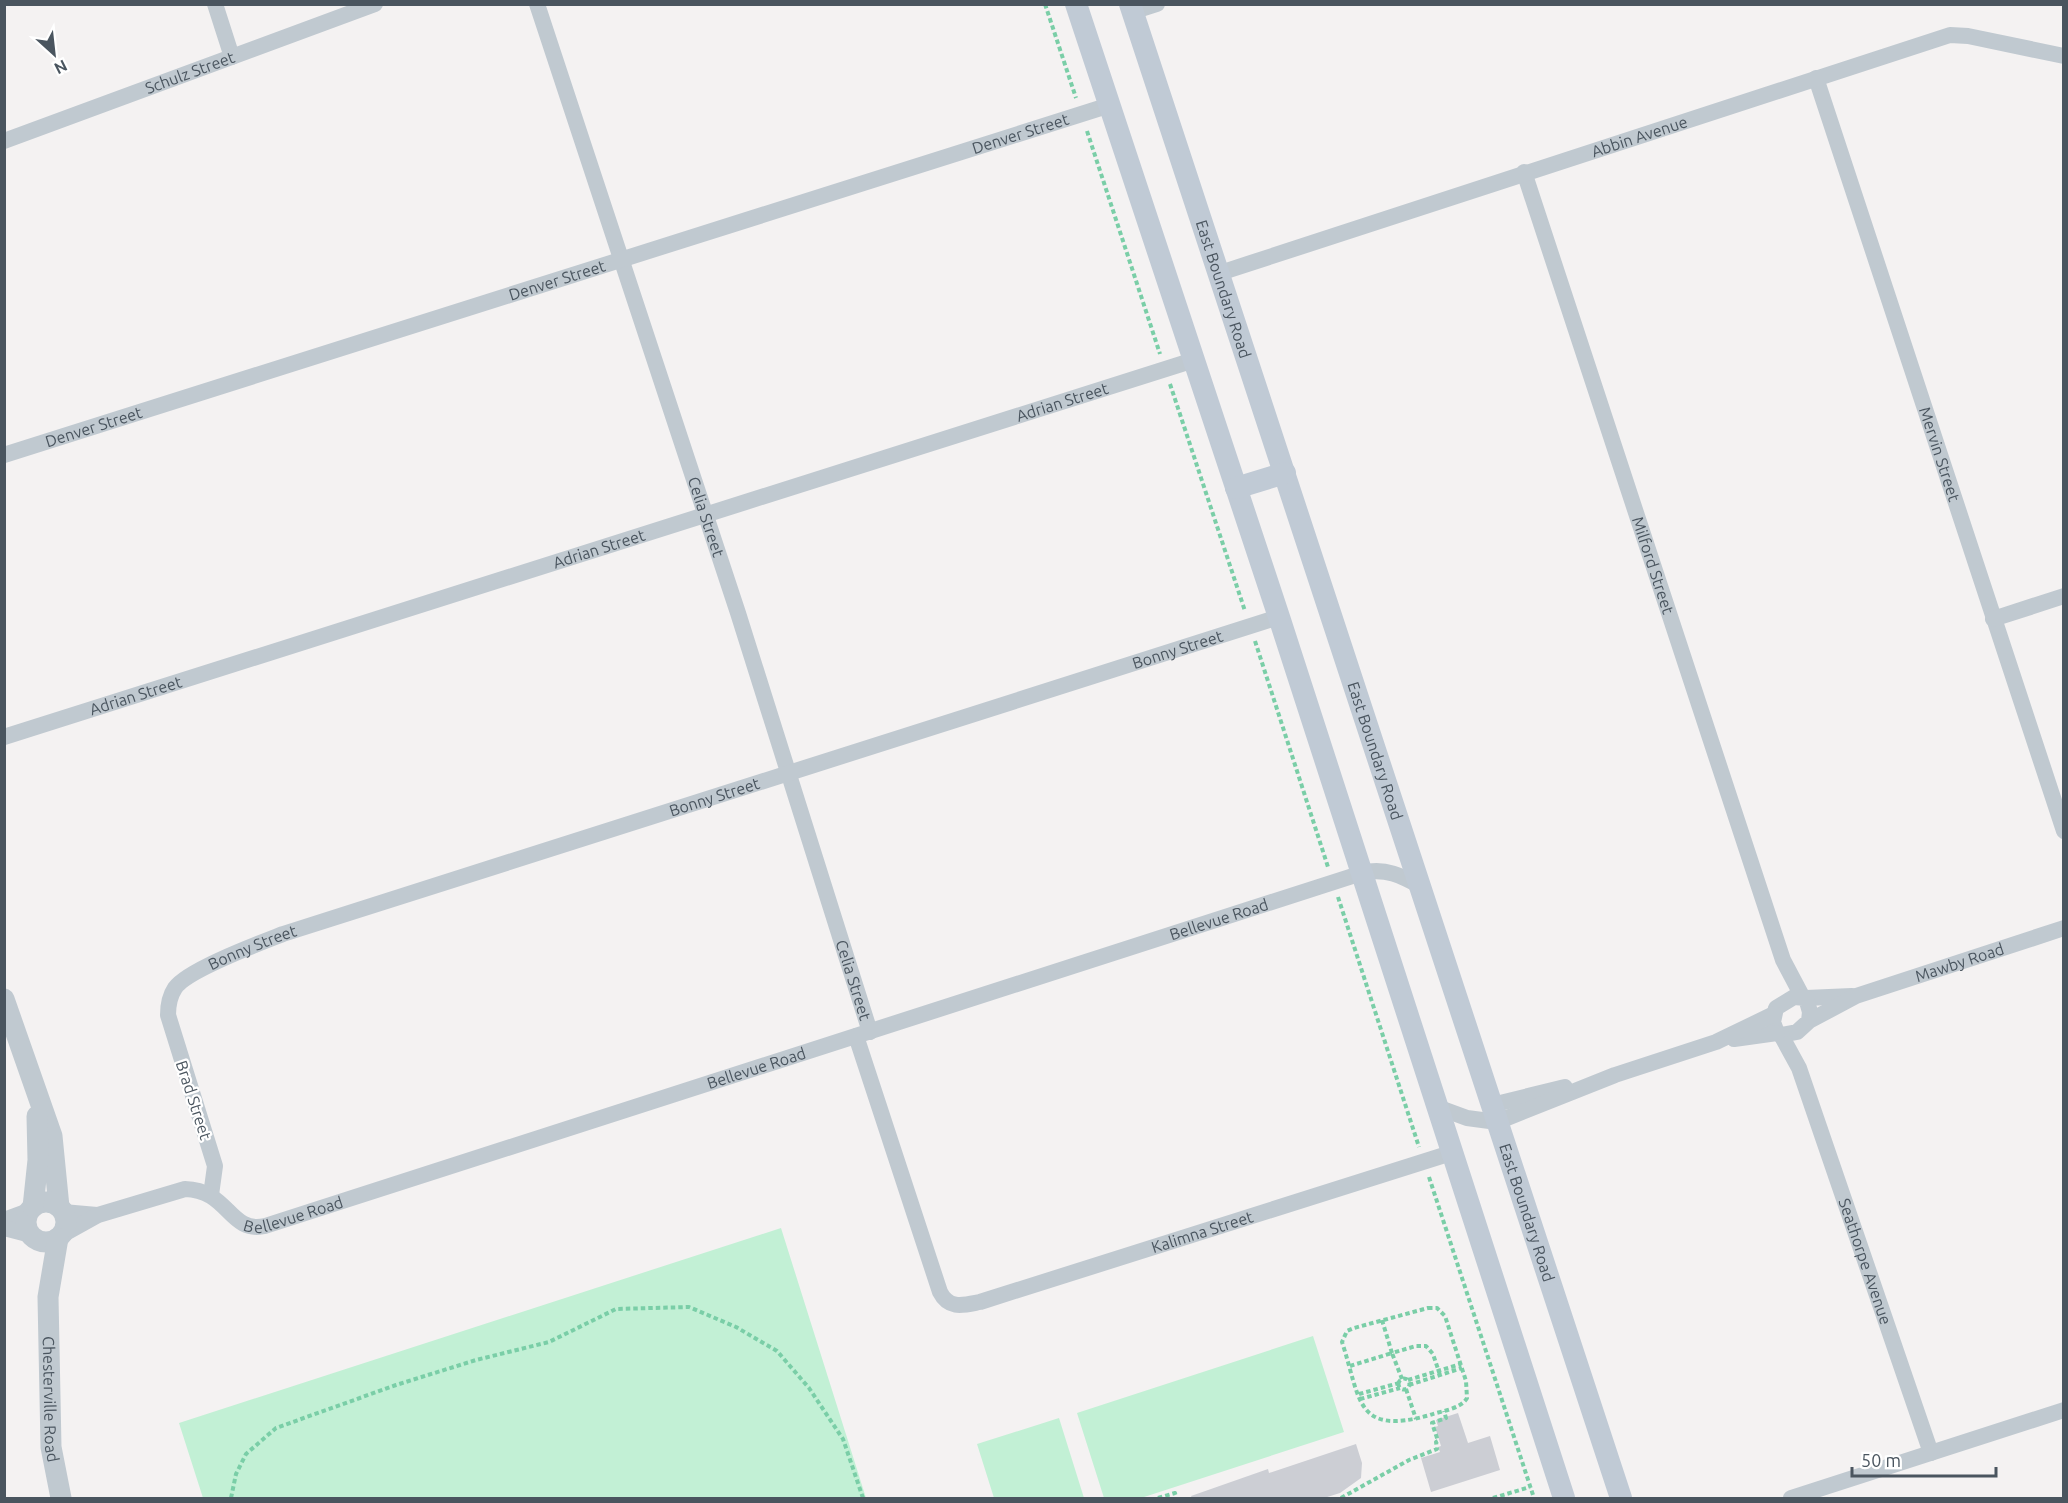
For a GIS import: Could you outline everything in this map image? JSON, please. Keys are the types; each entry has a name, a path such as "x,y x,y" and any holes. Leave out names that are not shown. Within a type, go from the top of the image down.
{"main road":[{"path":"1076,4 1279,617 1564,1498"},
{"name":"East Boundary Road","path":"1131,8 1422,887 1621,1498"},
{"path":"1236,488 1285,472"}],"street":[{"path":"215,4 232,57"},
{"name":"Schulz Street","path":"4,141 375,4"},
{"name":"Celia Street","path":"537,4 789,773 937,1286 942,1297 951,1304"},
{"path":"1131,8 1157,4"},
{"name":"Abbin Avenue","path":"1220,273 1950,35 1968,36 2064,56"},
{"name":"Mervin Street","path":"1816,78 2064,831"},
{"name":"Denver Street","path":"4,455 1110,105"},
{"name":"Milford Street","path":"1524,172 1783,960 1804,997"},
{"name":"Adrian Street","path":"4,737 1194,360"},
{"path":"1993,619 2064,596"},
{"name":"Bonny Street","path":"168,1005 175,988 183,980 283,934 1279,617"},
{"name":"Bellevue Road","path":"211,1195 241,1223 252,1227 265,1226 1362,873 1376,869 1400,875 1422,887"},
{"name":"Mawby Road","path":"1779,1034 1804,1026 1856,996 2064,928"},
{"name":"Milford Street","path":"1779,1034 1783,960"},
{"name":"Mawby Road","path":"1779,1007 1804,997 1856,996"},
{"name":"Seathorpe Avenue","path":"1799,1068 1809,1004 1804,997"},
{"path":"4,999 52,1136 61,1209 66,1223 60,1236"},
{"name":"Brad Street","path":"168,1005 172,1032 214,1166 211,1195"},
{"path":"1437,1107 1467,1118 1495,1113 1716,1041 1779,1007"},
{"path":"1716,1041 1779,1034"},
{"name":"Seathorpe Avenue","path":"1779,1034 1799,1068 1931,1453"},
{"path":"33,1237 26,1222 32,1208 38,1160 36,1095"},
{"name":"Kalimna Street","path":"951,1304 957,1306 980,1302 1451,1153"},
{"path":"4,1228 46,1242 98,1215 185,1189 211,1195"},
{"path":"4,1220 43,1202 61,1209 98,1215"},
{"name":"Chesterville Road","path":"60,1236 48,1297 51,1447 61,1498"},
{"name":"Chesterville Road","path":"33,1237 48,1297"},
{"path":"1791,1498 2064,1410"}],"path":[{"path":"1045,4 1534,1498"},
{"path":"231,1498 236,1474 246,1454 276,1428 396,1384 476,1360 549,1342 616,1309 689,1307 736,1326 777,1351 809,1388 843,1439 863,1498"},
{"path":"1428,1308 1437,1308 1445,1316 1467,1386 1465,1402 1444,1411 1396,1423 1380,1420 1365,1410 1342,1341 1347,1331 1382,1320 1428,1308"},
{"path":"1382,1320 1400,1383 1406,1389 1416,1419"},
{"path":"1350,1366 1392,1353 1426,1346 1433,1354 1440,1373"},
{"path":"1360,1397 1461,1366"},
{"path":"1406,1389 1409,1383"},
{"path":"1341,1498 1409,1460 1437,1449 1436,1442 1438,1441 1432,1423 1446,1418 1444,1411"},
{"path":"1493,1498 1530,1487"},
{"path":"1158,1498 1174,1493 1176,1498"}],"green space":[{"path":"781,1228 866,1498 203,1498 179,1423"},
{"path":"1313,1336 1344,1432 1141,1498 1104,1498 1077,1413"},
{"path":"1059,1418 1084,1498 994,1498 977,1444"}],"building":[{"path":"1458,1413 1468,1443 1490,1436 1500,1470 1431,1492 1421,1458 1440,1452 1438,1447 1441,1446 1435,1427 1438,1426 1436,1420"},
{"path":"1356,1444 1362,1463 1361,1478 1340,1493 1324,1498 1192,1498 1191,1496 1268,1469 1269,1473"}]}
